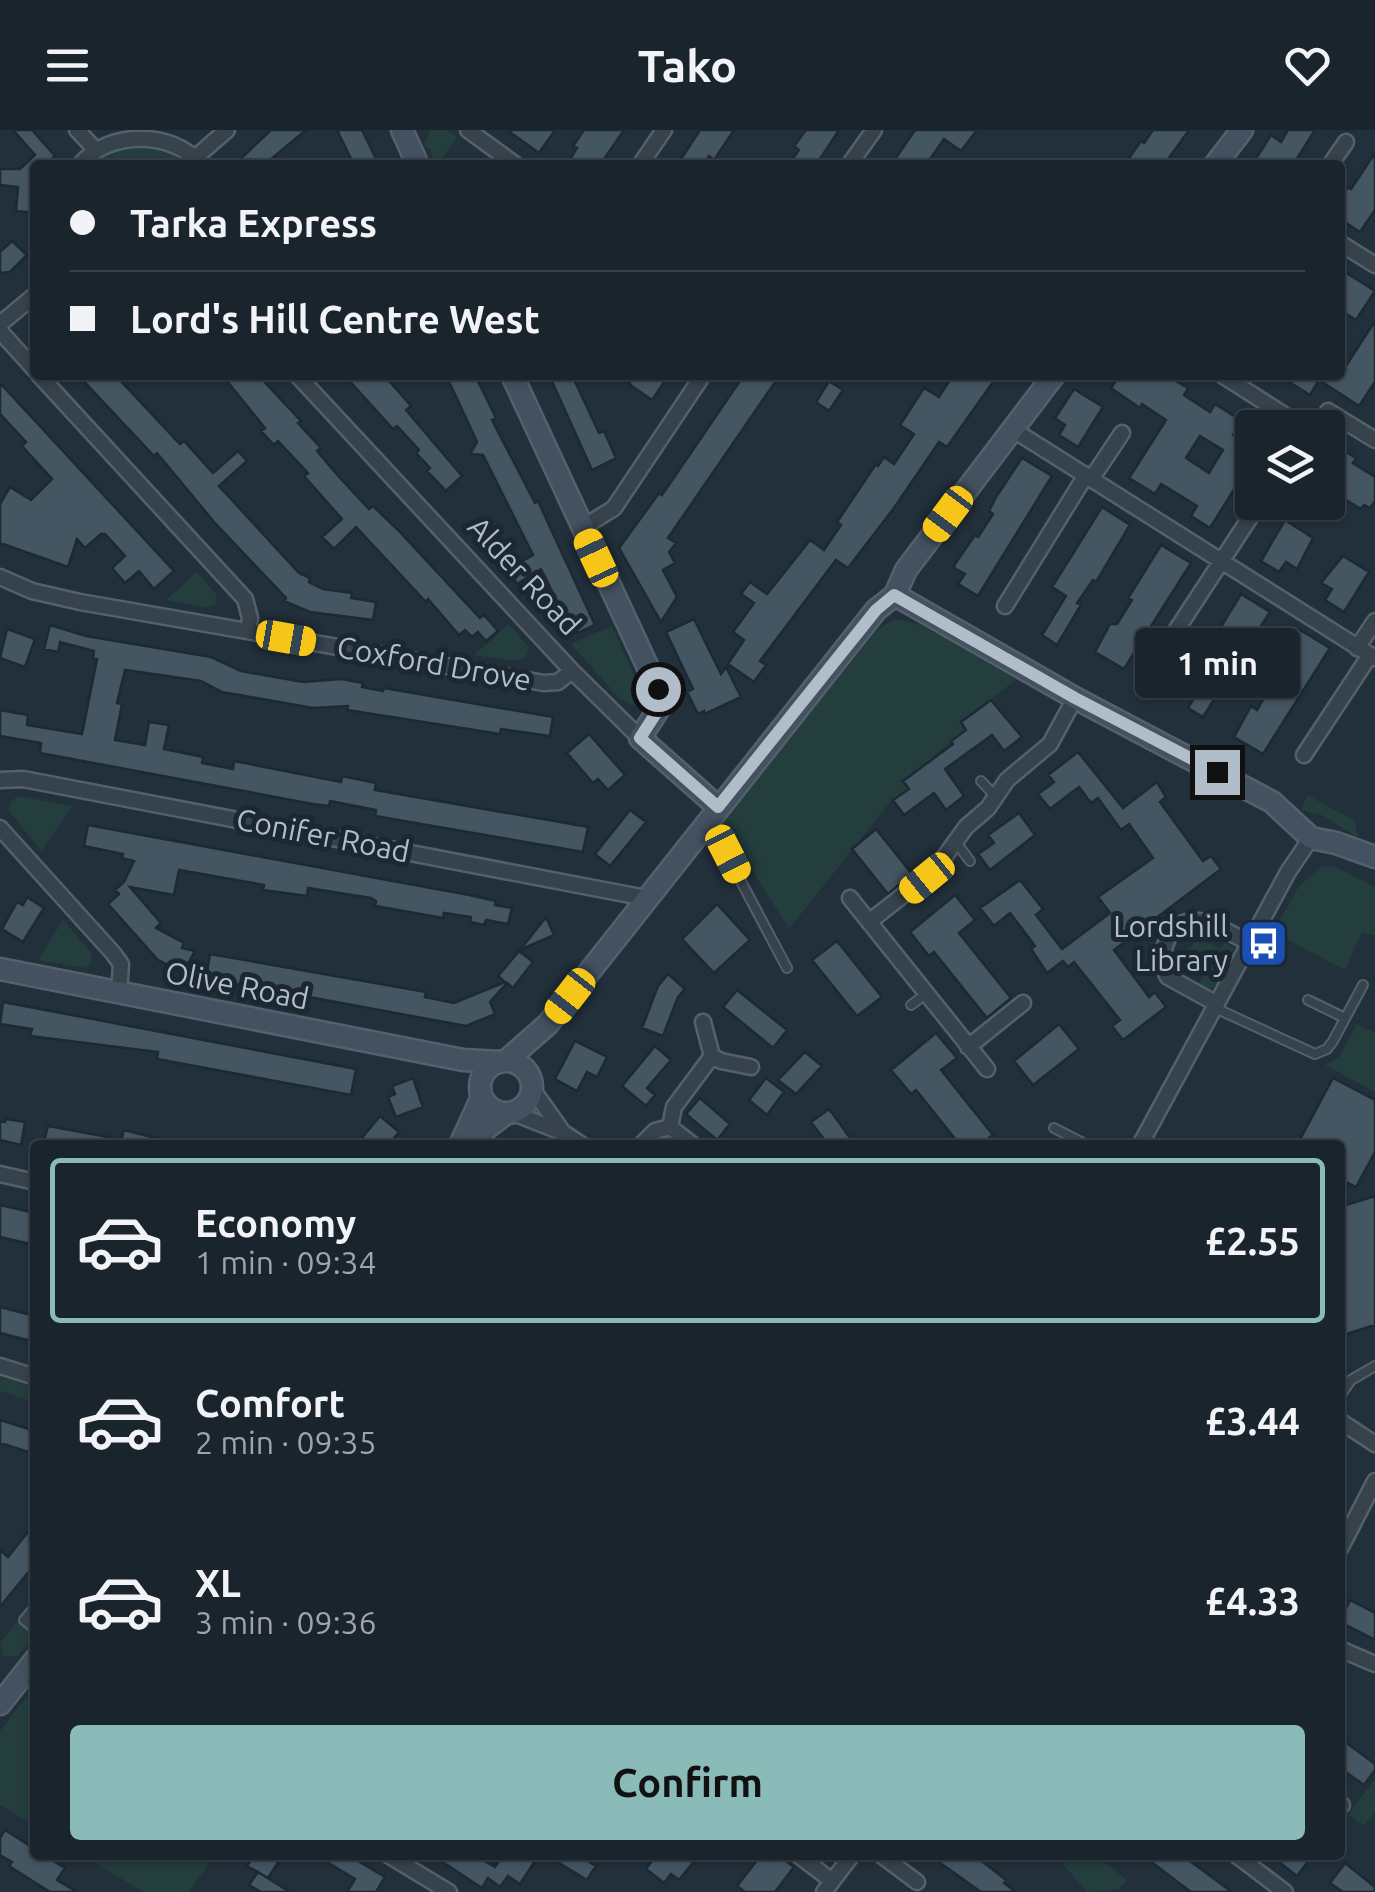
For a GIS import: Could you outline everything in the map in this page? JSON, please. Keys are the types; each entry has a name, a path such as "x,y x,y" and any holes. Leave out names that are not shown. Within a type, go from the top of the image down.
{"street":[{"path":"77,130 94,148"},
{"path":"84,160 94,148 115,135 146,130 170,137 197,160"},
{"path":"199,160 227,130"},
{"path":"402,130 416,160"},
{"path":"468,130 509,160"},
{"path":"643,160 664,130"},
{"path":"853,160 874,130"},
{"path":"1220,160 1242,130"},
{"path":"1333,160 1346,142"},
{"path":"1345,247 1375,265"},
{"path":"30,299 0,328 30,364"},
{"path":"43,380 245,599 250,618 248,631"},
{"name":"Alder Road","path":"302,380 572,671 713,813"},
{"path":"514,380 658,689 658,710 640,738"},
{"path":"582,528 614,508 700,380"},
{"path":"464,1140 486,1071 548,1024 876,610 894,595 906,570 1050,380"},
{"path":"1230,380 1277,410"},
{"path":"1345,421 1375,440"},
{"path":"1012,429 1367,654"},
{"path":"1005,606 1122,433"},
{"path":"1149,672 1249,520"},
{"name":"Coxford Drove","path":"0,577 48,594 544,684 558,682 572,671"},
{"path":"894,595 1075,698 1272,802 1310,838 1336,842 1375,857"},
{"path":"1304,755 1367,654 1375,621"},
{"path":"869,922 927,878 1014,774 1050,744 1075,698"},
{"name":"Conifer Road","path":"0,780 23,779 646,898"},
{"path":"0,828 113,953 120,964 119,994"},
{"path":"1143,1140 1310,838"},
{"path":"850,898 987,1069"},
{"path":"1216,1006 1168,977 1162,958 1170,934 1179,926 1200,920 1250,943"},
{"name":"Olive Road","path":"0,970 463,1060 503,1061"},
{"path":"968,1046 1023,1003"},
{"path":"703,1022 712,1056 751,1067"},
{"path":"469,1140 526,1105 548,1024"},
{"path":"670,1128 674,1107 712,1056"},
{"path":"463,1060 488,1107 574,1140"},
{"path":"503,1061 523,1066 564,1133"},
{"path":"646,1140 656,1130 670,1128 686,1140"},
{"path":"0,1174 30,1181"},
{"path":"0,1366 30,1375"},
{"path":"1345,1424 1375,1444"},
{"path":"1345,1526 1375,1481"},
{"path":"1345,1651 1375,1664"},
{"path":"4,1692 30,1665"},
{"path":"397,1860 432,1888 448,1892"},
{"path":"803,1860 828,1887 848,1860"},
{"path":"887,1860 917,1882"},
{"path":"1246,1860 1285,1892"}],"lane":[{"path":"981,782 995,796"},
{"path":"713,813 787,968"},
{"path":"956,842 970,861"},
{"path":"1216,1006 1314,1054 1327,1049 1363,985"},
{"path":"911,1006 926,994"},
{"path":"1308,1000 1345,1018"},
{"path":"1054,1128 1077,1140"},
{"path":"1345,1389 1351,1380 1375,1366"}],"green space":[{"path":"430,130 447,130 457,137 441,160 433,160 430,148 426,149"},
{"path":"129,143 146,144 180,160 99,160 110,150"},
{"path":"197,572 217,595 215,604 207,608 166,600"},
{"path":"895,619 921,625 1021,676 961,722 966,730 903,781 909,789 891,801 789,929 723,823 877,630"},
{"path":"509,624 529,648 526,657 516,661 474,655"},
{"path":"612,626 641,691 641,703 636,706 620,699 571,644"},
{"path":"1307,795 1355,821 1358,838 1322,815 1301,810"},
{"path":"18,796 73,806 41,851 9,811 10,802"},
{"path":"1322,866 1336,867 1375,887 1375,936 1362,932 1345,970 1273,932 1299,886"},
{"path":"63,920 91,952 92,961 85,968 38,960"},
{"path":"1195,942 1220,949 1225,943 1234,948 1218,984 1209,990 1199,985 1203,976 1188,967 1183,956"},
{"path":"1357,1024 1375,1033 1375,1092 1325,1065 1339,1057"},
{"path":"0,1377 30,1386 30,1400 0,1391"},
{"path":"18,1620 30,1632 30,1642 17,1656 3,1657 0,1643"},
{"path":"30,1692 30,1823 0,1805 0,1731"},
{"path":"1375,1779 1375,1812 1364,1826 1348,1815"},
{"path":"91,1860 211,1860 189,1892 143,1892"},
{"path":"1059,1860 1101,1860 1127,1880 1118,1890 1087,1892"}],"building":[{"path":"13,130 32,130 55,156 51,160 30,160 30,212 16,211 18,187 0,185 0,169 20,169 35,155"},
{"path":"271,130 306,130 270,160 239,160"},
{"path":"337,130 362,130 377,160 352,160"},
{"path":"507,130 555,130 539,153"},
{"path":"584,130 624,130 603,160 569,160 577,148 573,146"},
{"path":"700,130 734,130 714,160 709,156 706,160 680,160"},
{"path":"806,130 839,130 819,160 792,160 799,150 794,146"},
{"path":"915,130 977,130 961,151 944,139 929,160 894,160"},
{"path":"1153,130 1189,130 1168,160 1128,160 1141,141 1144,143"},
{"path":"1288,130 1315,130 1296,160 1255,160 1271,135 1281,142"},
{"path":"1375,153 1375,210 1360,232 1345,222 1345,192 1351,189"},
{"path":"12,241 27,255 10,272 0,273 0,252"},
{"path":"1345,272 1375,291 1356,320 1345,313"},
{"path":"1375,321 1375,382 1359,406 1319,380 1345,380 1345,367"},
{"path":"83,380 120,380 213,473 238,451 247,461 219,486 299,573 310,578 309,582 323,589 352,593 351,598 376,602 373,620 310,612 284,601 286,598 214,522 157,453 154,456"},
{"path":"226,380 263,380 301,421 298,423 321,448 317,451 369,509 373,506 480,618 484,615 498,631 486,641 478,632 472,637 465,630 459,635 356,527 334,549 322,537 342,519 304,476 308,473 278,441 274,445 261,431 265,428"},
{"path":"349,380 388,380 411,406 406,410 462,476 446,491 427,471 430,468 416,453 419,450 397,426 393,429"},
{"path":"448,380 477,380 496,418 492,420 535,503 538,501 595,625 578,633 572,621 568,624 541,569 517,584 508,569 533,555 483,455 470,454 477,442"},
{"path":"551,380 574,380 599,433 604,431 616,458 592,470"},
{"path":"632,380 666,380 652,400 629,384"},
{"path":"741,380 777,380 668,538 676,543 669,552 675,563 663,570 677,597 661,622 619,548 659,493 662,495"},
{"path":"950,380 994,380 947,447 939,442 848,568 836,560 760,661 766,665 754,682 728,664 744,640 733,632 754,603 741,594 750,582 767,594 810,540 824,550 841,525 837,522 876,464 884,457 894,464 914,434 900,425 924,388 939,397"},
{"path":"1116,380 1174,380 1188,388 1184,395 1210,412 1215,404 1235,417 1235,488 1210,528 1191,516 1197,506 1161,484 1155,494 1129,478 1166,420 1142,404 1140,408 1111,388","holes":["1200,436 1223,450 1209,473 1186,458"]},
{"path":"1286,380 1319,380 1310,395"},
{"path":"829,381 843,390 829,411 816,402"},
{"path":"0,383 174,571 154,589 139,571 125,583 112,568 125,556 105,534 85,548 77,539 68,567 0,543 0,504 10,487 31,500 52,479 0,414"},
{"path":"1074,389 1103,407 1078,447 1059,435 1065,425 1055,418"},
{"path":"1345,451 1356,458 1353,463 1375,477 1375,501 1370,508 1364,505 1361,509 1345,500"},
{"path":"1022,458 1052,476 978,596 958,584 965,574 954,568 955,564 993,514 989,511 996,497"},
{"path":"1102,507 1130,525 1096,582 1093,580 1077,603 1081,605 1057,645 1042,635 1066,596 1052,587"},
{"path":"1285,520 1313,538 1297,569 1286,562 1279,572 1261,561"},
{"path":"1161,545 1191,563 1124,669 1095,652 1110,624 1117,624 1132,600 1128,598"},
{"path":"1343,556 1369,572 1344,612 1325,600 1332,589 1321,583"},
{"path":"1241,594 1270,612 1203,717 1188,708 1212,668 1200,661"},
{"path":"694,619 721,674 726,667 741,697 705,714 698,714 687,692 693,689 666,632"},
{"path":"50,625 86,636 211,657 241,671 303,682 341,679 383,691 384,688 553,717 550,736 501,729 500,734 347,710 348,706 313,708 222,692 201,681 125,670 117,703 122,704 115,740 145,745 149,722 169,725 164,749 203,757 202,763 233,769 234,761 341,782 342,776 376,783 375,790 588,827 583,852 375,816 376,810 330,801 329,806 313,804 40,753 41,743 0,736 0,710 28,715 27,725 82,734 97,659 93,659 94,651 60,642 58,652 44,649"},
{"path":"7,629 35,639 25,667 0,658"},
{"path":"1300,630 1330,648 1263,754 1234,737 1251,706 1257,710 1271,686 1266,683"},
{"path":"991,700 1022,737 1004,751 992,735 945,769 964,796 946,810 934,793 904,815 893,800 909,789 903,781 953,744 951,741 966,730 961,722"},
{"path":"589,734 625,775 608,790 598,779 593,783 567,753"},
{"path":"1078,752 1123,808 1157,782 1166,797 1160,802 1203,861 1211,856 1221,869 1114,950 1149,997 1155,992 1166,1007 1123,1040 1112,1026 1120,1020 1074,962 1068,967 1063,961 1047,973 1031,949 1035,946 1010,913 994,926 980,908 1020,880 1043,909 1036,915 1062,949 1110,913 1098,897 1153,858 1129,824 1121,830 1098,798 1091,803 1079,787 1050,809 1038,794 1054,782 1048,775"},
{"path":"630,810 646,822 610,866 595,854"},
{"path":"1019,813 1035,835 990,870 978,854 994,843 988,835"},
{"path":"88,825 469,895 512,908 508,924 486,920 484,925 470,922 471,917 444,913 443,918 375,906 376,901 371,898 308,888 307,896 263,890 264,885 179,870 174,895 130,887 161,923 156,928 184,943 182,948 195,951 182,974 157,959 108,904 119,894 115,890 124,882 134,861 122,858 123,854 84,846"},
{"path":"876,829 912,874 888,894 852,849"},
{"path":"955,895 975,920 959,933 1011,998 987,1018 934,952 929,956 910,932"},
{"path":"27,897 44,908 23,942 2,929 17,902 23,905"},
{"path":"717,904 750,940 714,973 682,939"},
{"path":"546,917 554,935 520,950"},
{"path":"837,941 882,997 857,1016 812,960"},
{"path":"519,951 533,962 513,988 507,983 490,1002 495,1014 466,1026 206,978 210,954 426,992 425,997 454,1003 505,982 498,976"},
{"path":"668,974 685,989 663,1036 642,1028 658,986"},
{"path":"737,990 787,1030 773,1048 723,1007"},
{"path":"3,1002 356,1069 351,1095 157,1059 158,1052 30,1036 32,1029 0,1024"},
{"path":"1059,1024 1079,1049 1033,1085 1014,1061"},
{"path":"936,1033 957,1058 941,1070 993,1135 986,1140 956,1140 916,1090 911,1094 891,1070"},
{"path":"575,1041 607,1057 597,1077 587,1072 577,1091 555,1079"},
{"path":"655,1046 671,1060 647,1088 655,1095 646,1106 622,1086"},
{"path":"805,1052 822,1066 796,1094 778,1080"},
{"path":"413,1078 423,1107 396,1117 388,1097 395,1094 392,1086"},
{"path":"766,1078 784,1092 767,1115 749,1100"},
{"path":"1333,1078 1375,1100 1375,1152 1356,1187 1345,1182 1345,1140 1300,1140"},
{"path":"700,1098 730,1124 717,1140 686,1114"},
{"path":"829,1109 851,1140 824,1140 811,1122"},
{"path":"380,1116 399,1132 392,1140 360,1140"},
{"path":"0,1121 25,1122 21,1145 0,1140"},
{"path":"48,1126 108,1137 108,1140 44,1140"},
{"path":"124,1130 164,1140 121,1140"},
{"path":"1375,1196 1375,1325 1345,1334 1345,1205"},
{"path":"0,1205 30,1212 30,1244 0,1237"},
{"path":"0,1307 30,1315 30,1341 0,1333"},
{"path":"0,1420 30,1429 30,1452 0,1443"},
{"path":"30,1529 30,1570 0,1607 0,1550 8,1557"},
{"path":"1350,1600 1375,1613 1375,1640 1345,1625"},
{"path":"1345,1742 1375,1764 1364,1785 1345,1772"},
{"path":"5,1830 30,1846 30,1860 52,1860 65,1868 57,1880 77,1892 50,1892 9,1866 12,1862 0,1855 0,1838"},
{"path":"251,1860 280,1860 268,1878 247,1866"},
{"path":"323,1860 356,1860 385,1877 376,1892 347,1892 355,1879"},
{"path":"440,1860 483,1860 495,1867 500,1860 536,1860 520,1884 508,1876 500,1887 488,1878 482,1888"},
{"path":"554,1860 586,1860 596,1866 587,1880"},
{"path":"652,1860 695,1860 679,1880 671,1874 664,1883 646,1869"},
{"path":"757,1860 785,1860 794,1867 775,1892 745,1892 737,1886"},
{"path":"936,1860 980,1860 1016,1892 981,1892"},
{"path":"1149,1860 1189,1860 1232,1892 1191,1892"},
{"path":"1276,1860 1309,1860 1297,1876"},
{"path":"1345,1863 1375,1887 1375,1892 1343,1892 1330,1883"},
{"path":"258,1872 290,1892 261,1892 249,1885"}],"place":[{"name":"Lordshill Library","path":"1263,944"}],"route":[{"path":"658,689 658,710 640,738 718,807 876,610 894,595 1075,698 1217,772"}]}
